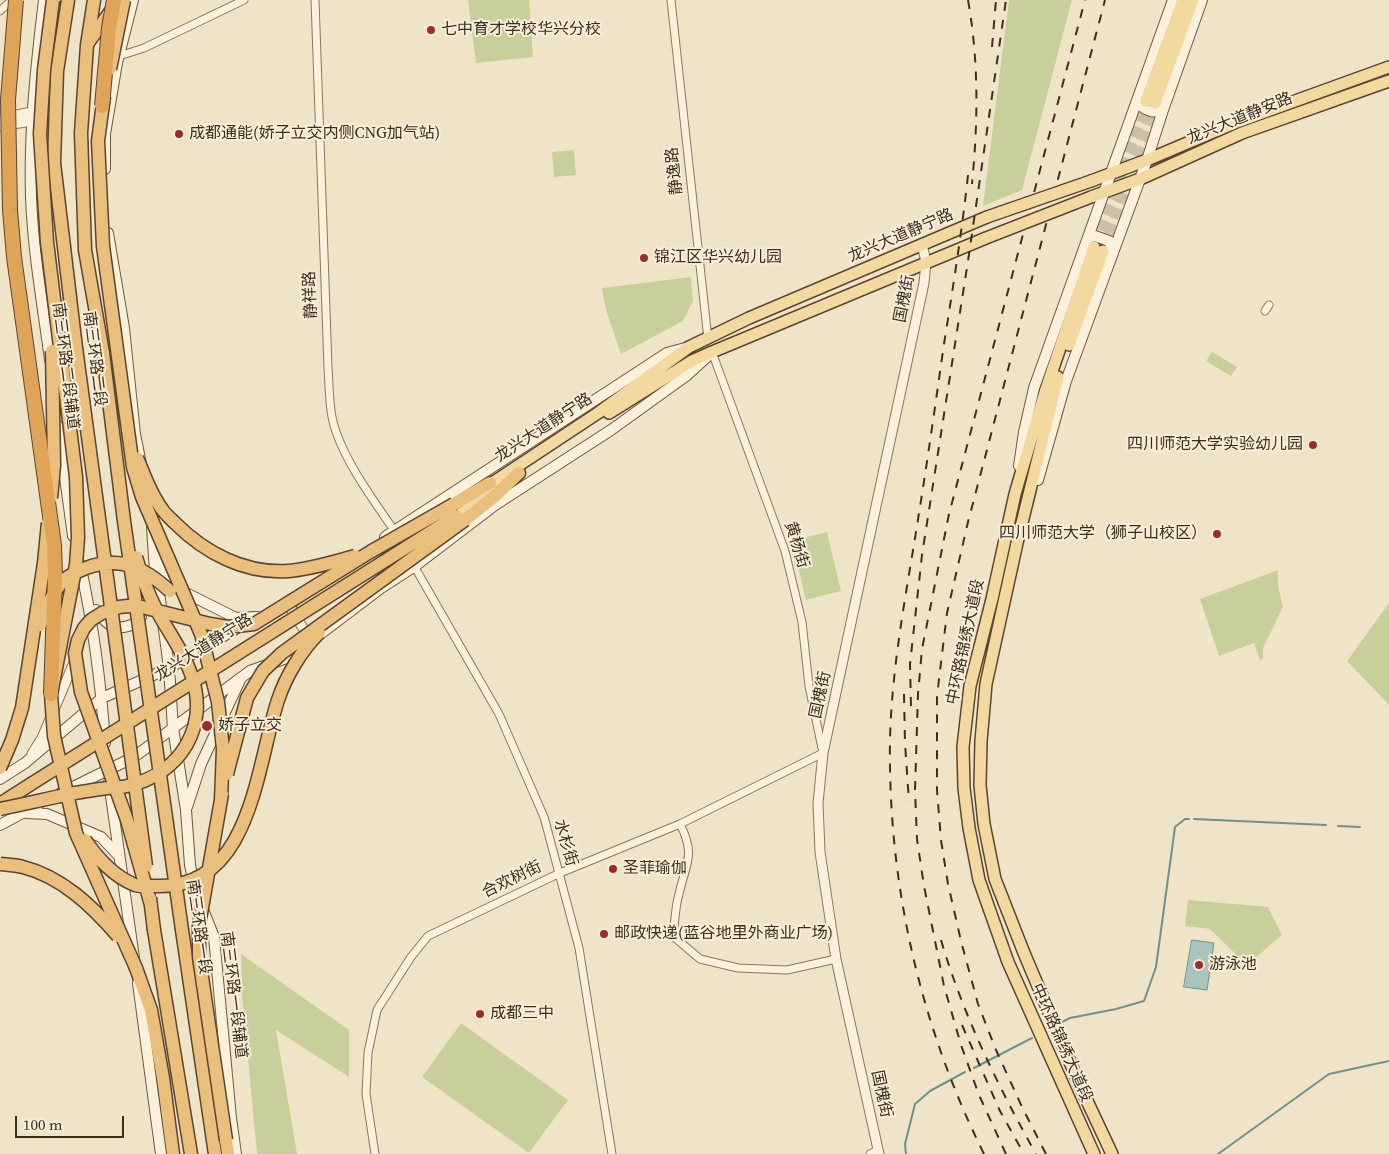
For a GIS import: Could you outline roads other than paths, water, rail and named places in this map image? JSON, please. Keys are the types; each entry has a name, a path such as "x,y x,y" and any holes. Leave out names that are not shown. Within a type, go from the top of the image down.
{"highway":[{"path":"14,0 8,100 10,210 14,257 54,545 55,585 51,694 54,736 76,833 136,968 151,1010 163,1078 173,1154"},
{"path":"51,694 76,565 78,538 76,477 51,288 40,134 44,70 53,0"},
{"name":"南三环路二段","path":"68,0 57,71 54,163 76,348 151,905"},
{"name":"南三环路二段","path":"94,0 87,45 81,133 85,250 103,353 150,705"},
{"path":"87,45 120,0"},
{"path":"120,0 109,28 98,141 103,246 132,467 142,497 201,634 218,702 223,749 221,800"},
{"path":"0,768 12,740 22,708 44,563 54,465 51,288"},
{"path":"126,420 134,452 161,509 190,538 220,557 240,566 287,571 370,552"},
{"path":"191,1154 151,905 119,796 81,692 75,653 78,640 84,628 91,620 102,613 128,606 142,607 228,627 254,624 370,552 496,495 519,473"},
{"path":"228,1154 198,957 199,926 221,800 248,698 263,671 282,653 338,613 459,512 490,482"},
{"name":"龙兴大道静宁路","path":"30,781 459,512"},
{"path":"0,809 101,788 127,786 147,779 171,765 188,745 197,707 197,689 190,671 155,607 124,521"},
{"path":"31,652 48,602 64,580 98,564 119,562 149,573 178,597 194,616"},
{"path":"68,803 84,838 98,859 113,872 136,886 163,886 188,882 206,874 227,853 241,829 254,797 267,739 279,698 293,666 314,638 338,613"},
{"name":"南三环路一段","path":"150,705 215,1154"},
{"path":"0,795 30,781"},
{"path":"0,804 30,781"},
{"path":"0,864 24,867 60,883 94,909 118,936 136,968"}],"main road":[{"name":"南三环路二段辅道","path":"44,0 34,75 32,116 31,198 36,263 73,536 88,602 102,698 107,769"},
{"path":"132,0 119,56 105,134 105,186 108,239 124,328 135,434 153,537 155,572 169,668"},
{"path":"1100,247 1140,179 1147,160 1150,104 1173,0"},
{"path":"1150,104 1183,0"},
{"path":"1150,104 1193,0"},
{"path":"1100,247 1105,192 1112,173 1150,104 1202,0"},
{"name":"龙兴大道静安路","path":"1112,173 1237,122 1389,68"},
{"name":"龙兴大道静安路","path":"1105,192 1140,179 1242,133 1389,81"},
{"name":"龙兴大道静宁路","path":"490,482 598,412 689,347 749,318 987,217 1112,173"},
{"name":"龙兴大道静宁路","path":"519,473 692,361 926,262 1105,192"},
{"name":"中环路锦绣大道段","path":"1094,1154 1008,962 979,880 968,828 964,788 963,747 970,686 1015,494 1045,392 1100,247"},
{"name":"中环路锦绣大道段","path":"1100,247 1057,378 1017,543 986,684 981,741 980,785 984,824 995,879 1020,944 1081,1088 1112,1154"},
{"path":"0,779 25,763 102,698 169,668 257,617 299,589 395,531 667,353 689,347"},
{"path":"0,825 20,813 134,757 250,671 292,656 495,505 626,420 686,376 712,352"},
{"path":"153,537 166,577 172,586 236,618 257,617"},
{"path":"88,602 110,625 124,628 138,621 143,613 151,598 155,572"},
{"name":"南三环路一段辅道","path":"169,668 173,728 186,810 190,865 196,892 214,938 236,1154"},
{"path":"186,810 202,764 238,681 250,671"},
{"path":"107,769 161,1154"},
{"path":"20,813 36,812 46,814 102,837 118,854"}],"street":[{"path":"0,11 14,0"},
{"path":"105,134 111,49 120,0"},
{"path":"119,56 144,48 244,0"},
{"name":"静祥路","path":"315,0 328,367 332,417 341,446 377,505 407,549 415,566"},
{"name":"静逸路","path":"670,0 708,338"},
{"path":"0,118 32,116"},
{"path":"0,126 32,116"},
{"name":"国槐街","path":"876,1153 836,959 820,852 818,803 823,753 922,293 926,262 922,244"},
{"name":"黄杨街","path":"712,352 785,551 802,622 809,686 823,753"},
{"name":"水杉街","path":"415,566 499,714 544,817 579,948 612,1154"},
{"path":"299,589 292,600 291,609 311,642"},
{"path":"25,763 42,738 67,682 90,620"},
{"name":"合欢树街","path":"375,1154 366,1094 368,1053 377,1010 410,957 428,936 560,873 680,824 823,753"},
{"path":"680,824 686,835 690,856 678,896 673,936 700,958 738,968 786,970 836,959"}],"water":[{"name":"游泳池","path":"1192,940 1214,943 1207,990 1184,987"}],"waterway":[{"path":"1062,1022 1070,1018 1116,1009 1144,1001 1156,967 1175,827 1185,819 1189,819"},
{"path":"1194,819 1326,825"},
{"path":"1338,826 1360,827"},
{"path":"974,1068 1032,1038"},
{"path":"1218,1154 1329,1074 1389,1061"},
{"path":"906,1154 905,1144 915,1104 930,1091 965,1072"}],"tunnel":[{"path":"1095,246 1146,101"},
{"path":"1104,250 1155,103"}],"railway":[{"path":"968,0 976,69 972,184"},
{"path":"992,47 996,0"},
{"path":"911,706 910,664 922,555 1006,0"},
{"path":"1006,1154 979,1095 961,1045 944,986 924,886 917,839 915,790 918,694 922,649 949,514 1085,0"},
{"path":"1046,1154 996,1050 978,1004 961,941 948,884 941,840 937,790 937,696 947,613 968,522 1105,0"},
{"path":"968,175 929,450 899,639 892,703 890,767 897,867 915,966 928,1014 944,1061 984,1154"},
{"path":"904,694 909,802"},
{"path":"941,940 960,996 982,1050 1036,1154"},
{"path":"962,1025 1000,1111 1024,1154"}],"place":[{"name":"七中育才学校华兴分校","path":"431,30"},
{"name":"成都通能(娇子立交内侧CNG加气站)","path":"179,134"},
{"name":"锦江区华兴幼儿园","path":"644,258"},
{"name":"四川师范大学实验幼儿园","path":"1313,445"},
{"name":"四川师范大学（狮子山校区）","path":"1217,534"},
{"name":"娇子立交","path":"207,726"},
{"name":"圣菲瑜伽","path":"613,869"},
{"name":"邮政快递(蓝谷地里外商业广场)","path":"604,934"},
{"name":"游泳池","path":"1199,965"},
{"name":"成都三中","path":"480,1014"}]}
